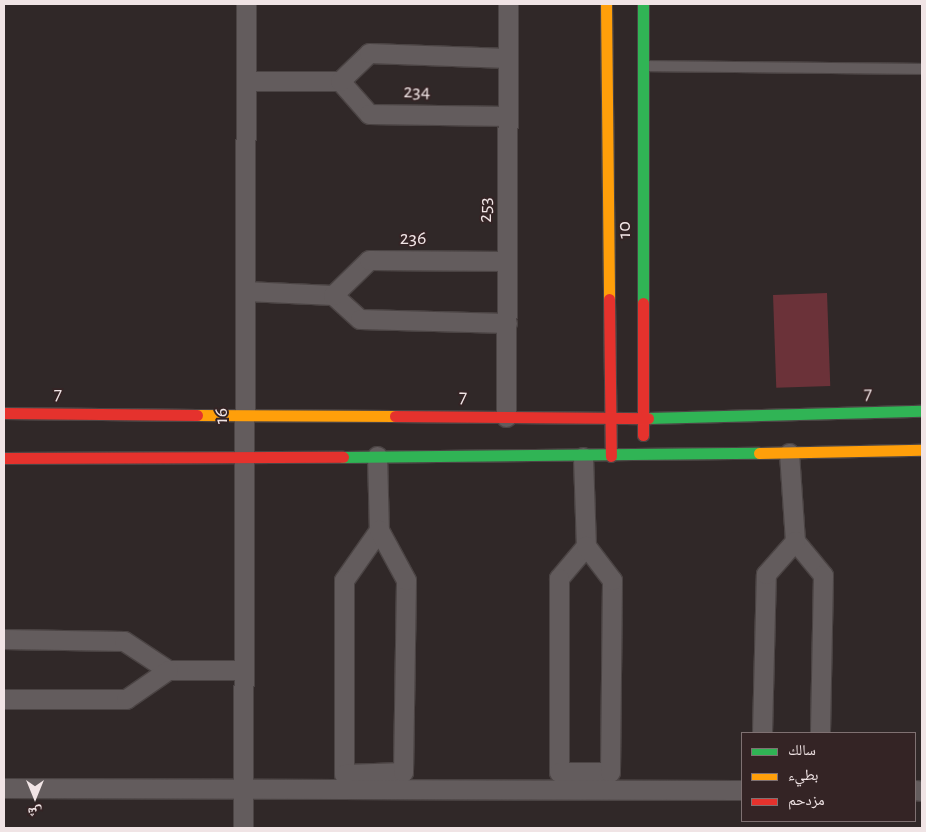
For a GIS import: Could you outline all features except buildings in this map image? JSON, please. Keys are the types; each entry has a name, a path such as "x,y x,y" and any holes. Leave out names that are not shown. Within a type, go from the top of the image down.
{"street":[{"name":"16","path":"243,828 246,4"},
{"name":"253","path":"506,416 508,4"},
{"name":"10","path":"606,4 611,456"},
{"name":"10","path":"642,4 643,456"},
{"name":"234","path":"508,58 369,53 340,81 369,114 508,116"},
{"path":"246,81 340,81"},
{"name":"236","path":"333,295 369,260 507,261"},
{"path":"244,291 333,295 360,319 506,323"},
{"name":"7","path":"4,413 611,416 643,418 922,412"},
{"path":"4,458 244,456 583,457 922,450"},
{"path":"789,453 795,542 823,575 820,732"},
{"path":"377,456 379,530 406,580 403,772 344,774 344,580 379,530"},
{"path":"583,457 586,546 612,580 610,772 559,772 559,578 586,546"},
{"path":"762,732 766,574 795,542"},
{"path":"4,638 124,641 168,670 244,670"},
{"path":"4,699 126,699 168,670"},
{"path":"4,788 741,790"}],"lane":[{"path":"642,66 922,69"}],"shaded area":[{"path":"827,293 830,386 776,388 773,295"}],"traffic: fast":[{"path":"643,4 643,303"},
{"path":"648,418 922,411"},
{"path":"343,457 759,453"}],"traffic: slow":[{"path":"606,4 609,299"},
{"path":"197,415 395,416"},
{"path":"759,453 922,450"}],"traffic: jam":[{"path":"609,299 611,456"},
{"path":"643,303 643,435"},
{"path":"4,413 197,415"},
{"path":"395,416 648,418"},
{"path":"4,458 343,457"}]}
